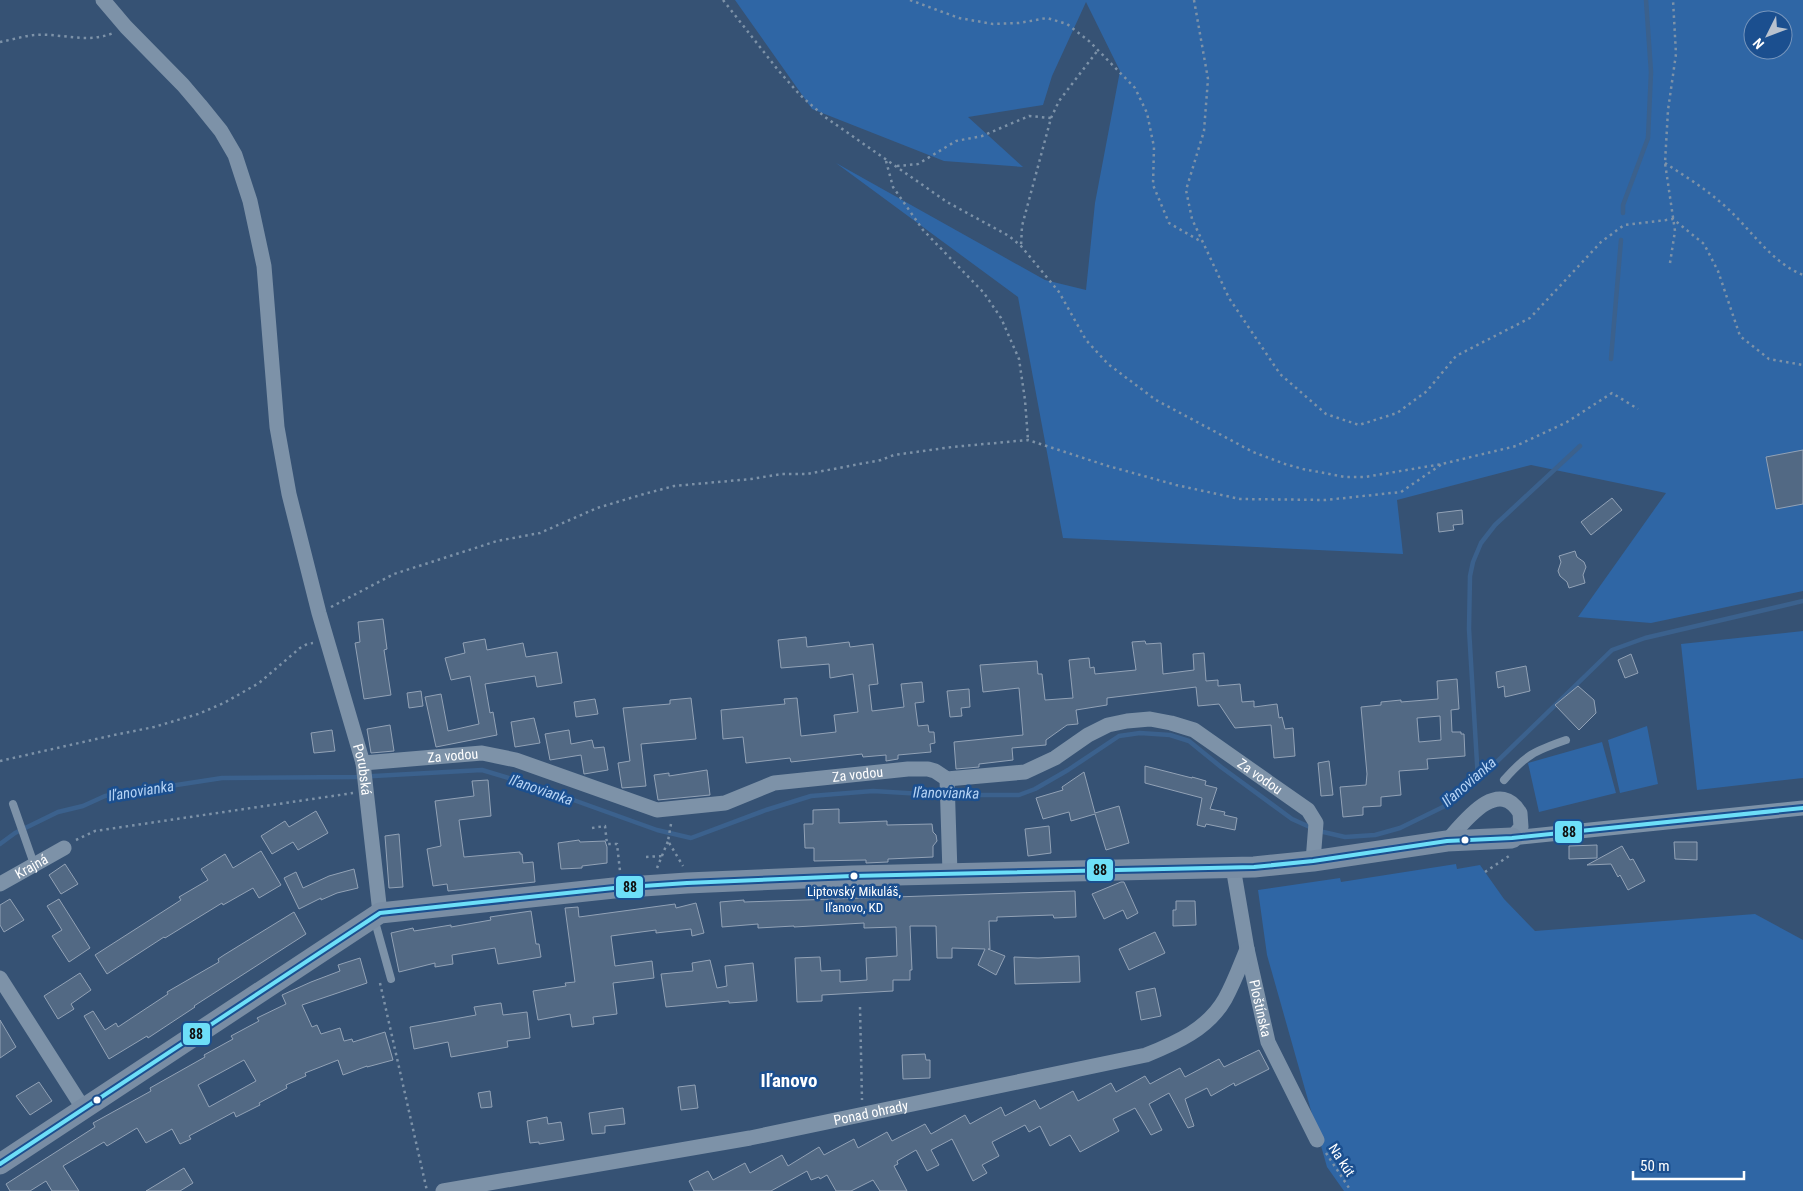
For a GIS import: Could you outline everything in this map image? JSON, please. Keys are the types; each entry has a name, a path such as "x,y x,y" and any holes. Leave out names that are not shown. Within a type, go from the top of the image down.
{"street":[{"name":"Porubská","path":"102,0 183,85 213,120 229,144 240,168 250,201 264,266 280,446 289,494 319,613 365,777 377,915"},
{"name":"Za vodou","path":"365,777 482,753 516,760 657,810 725,803 774,784 908,769 935,771 948,782 1026,772 1056,758 1088,734 1108,725 1127,720 1150,719 1194,730 1308,810 1315,830 1313,861"},
{"path":"948,782 950,873"},
{"path":"1447,841 1486,803 1499,799 1509,802 1520,814 1521,826 1512,838"},
{"path":"0,1164 377,915 623,887 843,876 1233,867 1313,861 1447,841 1512,838 1803,808"},
{"name":"Krajná","path":"0,884 64,848"},
{"name":"Ploštínska","path":"1233,867 1247,949 1268,1042 1317,1140"},
{"name":"Ponad ohrady","path":"443,1191 750,1138 1146,1055 1177,1042 1208,1022 1225,999 1247,949"},
{"path":"0,978 83,1108"}],"lane":[{"path":"1504,780 1519,764 1537,750 1566,740"},
{"path":"13,804 34,864"},
{"path":"377,915 391,979"}],"path":[{"path":"723,0 800,95 826,117 947,202 1009,236 1021,246 1059,292 1086,340 1108,364 1156,400 1237,444 1286,464 1345,477 1365,477 1442,464 1516,446 1567,422 1612,393 1638,409"},
{"path":"910,0 960,18 993,24 1019,23 1047,18 1067,24 1089,40 1135,88 1147,113 1154,147 1153,185 1168,223 1203,242"},
{"path":"1194,0 1208,79 1204,131 1186,190 1192,219 1229,298 1280,374 1326,414 1359,425 1397,414 1427,391 1456,356 1530,318 1601,242 1624,225 1674,219 1704,244 1718,271 1740,336 1769,359 1803,365"},
{"path":"1670,263 1674,244 1674,219 1665,163 1668,110 1676,54 1673,0"},
{"path":"0,42 35,35 79,39 102,38 126,27"},
{"path":"1021,246 1022,226 1051,118 1059,101 1098,50"},
{"path":"895,166 918,164 956,142 982,136 1030,116 1051,118"},
{"path":"886,160 893,187 923,230 984,293 1001,318 1018,359 1025,400 1028,440"},
{"path":"1665,163 1720,201 1760,243 1791,270 1803,275"},
{"path":"319,613 394,574 496,541 540,533 597,508 674,486 751,479 782,474 807,474 881,460 894,455 952,447 1028,440 1116,469 1240,499 1326,500 1401,492 1442,464"},
{"path":"0,761 154,727 198,714 224,703 259,683 300,648 326,636"},
{"path":"64,848 95,831 336,795 365,777"},
{"path":"656,871 668,840 670,825"},
{"path":"592,828 605,826 607,844 617,844 620,875"},
{"path":"668,840 686,870"},
{"path":"646,856 662,856"},
{"path":"379,980 427,1191"},
{"path":"860,1007 862,1095"},
{"name":"Na kút","path":"1317,1140 1351,1191"}],"shaded area":[{"path":"735,0 1803,0 1803,591 1651,623 1578,617 1666,493 1531,465 1397,500 1403,554 1063,538 1018,297 836,163 1045,280 1086,290 1095,203 1120,71 1086,2 1052,76 1043,105 968,117 1023,167 944,161 812,109"},
{"path":"1803,631 1803,778 1697,790 1681,644"},
{"path":"1647,726 1658,784 1620,793 1608,740"},
{"path":"1602,742 1616,793 1539,812 1528,763"},
{"path":"1456,864 1457,869 1480,865 1504,899 1535,931 1755,914 1803,940 1803,1191 1344,1191 1327,1167 1267,955 1258,890 1340,878 1341,882"}],"building":[{"path":"1803,450 1803,504 1776,509 1766,457"},
{"path":"1612,498 1622,510 1591,535 1581,522"},
{"path":"1462,510 1463,524 1453,525 1454,530 1439,532 1437,513"},
{"path":"1575,551 1577,557 1584,562 1586,567 1583,575 1585,583 1569,588 1567,582 1560,576 1558,571 1561,562 1559,556"},
{"path":"383,619 387,649 384,650 391,695 364,699 355,643 360,642 358,622"},
{"path":"806,637 807,647 849,642 850,647 873,644 878,684 869,685 872,711 904,707 901,684 922,682 924,702 915,703 918,726 928,725 929,732 934,732 935,743 930,744 931,752 898,755 898,759 886,761 886,755 863,757 862,754 791,762 790,758 746,763 743,737 723,739 721,710 785,704 784,699 797,698 801,736 836,732 834,715 858,712 853,674 830,678 829,664 781,668 778,640"},
{"path":"485,639 487,650 523,643 526,657 557,652 562,683 537,687 535,676 485,684 490,713 493,712 497,735 436,747 425,697 441,694 448,731 479,724 470,676 451,680 445,658 465,653 463,643"},
{"path":"1145,641 1146,644 1161,643 1163,674 1194,670 1193,654 1204,653 1206,681 1218,680 1218,686 1240,684 1242,702 1254,701 1254,707 1277,704 1279,718 1282,717 1285,729 1293,728 1295,756 1274,758 1271,725 1235,728 1219,704 1198,706 1196,687 1107,698 1107,705 1076,710 1078,724 1067,725 1046,740 1046,745 1012,748 1013,760 979,764 979,767 956,769 954,742 1023,735 1019,688 983,692 980,665 1037,661 1038,674 1042,674 1045,700 1073,698 1069,660 1089,658 1090,668 1094,667 1095,674 1136,670 1132,642"},
{"path":"1631,654 1638,673 1625,678 1618,660"},
{"path":"1526,666 1530,691 1505,697 1504,686 1498,688 1496,672"},
{"path":"1457,679 1459,709 1451,710 1452,732 1464,734 1465,756 1427,759 1428,769 1399,771 1401,795 1381,797 1381,806 1363,807 1363,815 1343,817 1340,787 1366,785 1367,774 1361,707 1381,705 1381,702 1438,699 1437,681","holes":["1440,716 1441,740 1419,742 1417,718"]},
{"path":"1578,686 1594,700 1596,713 1579,730 1555,705"},
{"path":"969,689 970,707 961,708 962,716 950,717 947,691"},
{"path":"421,691 423,706 409,708 407,693"},
{"path":"691,698 696,739 641,744 646,786 622,788 618,763 630,761 623,708 670,704 670,700"},
{"path":"595,699 598,714 576,717 574,702"},
{"path":"534,718 540,743 515,747 511,722"},
{"path":"390,725 394,751 371,753 367,729"},
{"path":"332,730 335,751 314,753 311,733"},
{"path":"569,730 571,744 592,740 594,748 604,747 608,770 584,774 581,755 550,760 545,734"},
{"path":"1329,761 1333,795 1321,796 1318,763"},
{"path":"1145,766 1206,781 1205,785 1217,788 1210,809 1225,812 1224,815 1237,818 1235,830 1206,824 1205,827 1197,825 1202,798 1145,783"},
{"path":"707,770 710,795 658,800 654,775 669,773 669,776"},
{"path":"1084,772 1095,813 1119,806 1129,843 1106,850 1095,814 1071,821 1069,812 1043,819 1036,798 1063,790 1062,787"},
{"path":"488,780 491,816 459,820 464,857 520,852 523,863 533,862 535,882 448,891 447,884 433,886 427,849 441,846 435,801 474,796 472,781"},
{"path":"839,809 839,823 887,821 887,825 932,824 937,841 933,846 933,857 888,859 888,862 866,863 866,860 814,861 814,848 805,848 804,824 813,824 813,810"},
{"path":"316,811 328,833 298,850 293,842 272,854 261,836 285,821 289,827"},
{"path":"1049,826 1051,853 1028,856 1025,829"},
{"path":"399,834 403,887 389,888 385,836"},
{"path":"579,840 580,842 605,841 607,863 582,866 582,868 561,869 558,843"},
{"path":"1674,842 1697,842 1697,860 1675,859"},
{"path":"1597,845 1597,858 1569,859 1569,846"},
{"path":"1622,846 1630,860 1633,859 1645,881 1628,890 1620,875 1618,877 1611,864 1587,865"},
{"path":"261,851 281,885 259,898 253,888 223,905 222,903 164,937 107,974 95,955 181,900 179,897 208,880 201,869 225,854 233,868"},
{"path":"65,864 78,884 61,894 49,875"},
{"path":"354,869 358,888 337,893 321,900 321,898 299,909 284,878 296,872 303,888 329,876"},
{"path":"1124,882 1138,913 1127,919 1123,910 1104,919 1092,894"},
{"path":"1075,891 1076,917 1054,918 1053,915 997,917 997,921 989,921 990,949 988,949 1005,956 996,975 978,965 985,949 952,948 952,958 937,958 936,926 910,926 912,970 910,970 910,980 893,980 893,991 822,995 822,1001 797,1002 795,958 820,957 821,971 840,970 840,982 867,980 866,958 897,956 896,927 864,928 864,923 794,927 758,928 758,924 722,927 720,902 744,900 744,902"},
{"path":"10,899 24,920 4,932 0,925 0,905"},
{"path":"59,899 90,948 69,962 52,936 62,930 47,906"},
{"path":"1176,901 1195,901 1196,925 1173,926 1173,910 1176,910"},
{"path":"696,903 704,933 692,936 691,929 656,933 656,930 611,936 615,966 652,961 654,978 613,983 617,1014 593,1017 594,1024 572,1027 570,1014 538,1020 533,991 566,986 565,983 575,982 565,908 578,907 579,917 675,904 676,908"},
{"path":"531,911 536,944 539,944 541,957 498,964 495,948 452,955 453,964 435,967 435,963 399,972 391,933 413,928 414,931 451,925 451,927 491,920 490,917"},
{"path":"294,912 306,934 148,1038 147,1036 109,1059 84,1016 93,1011 105,1030 116,1023 118,1027 168,994 167,992 219,962 218,959 224,955"},
{"path":"1155,932 1165,953 1129,970 1119,949"},
{"path":"1079,956 1080,982 1015,984 1014,957"},
{"path":"360,958 367,983 302,1005 312,1027 317,1025 321,1034 340,1028 344,1041 352,1039 353,1042 385,1032 393,1060 367,1066 343,1075 338,1060 305,1073 306,1076 286,1085 287,1088 259,1103 260,1105 236,1117 234,1112 189,1136 191,1139 180,1144 172,1129 146,1143 137,1128 107,1146 104,1142 63,1166 79,1191 52,1191 46,1181 30,1191 10,1191 6,1184 95,1127 93,1123 151,1091 150,1088 205,1057 204,1055 233,1039 231,1036 259,1021 257,1018 286,1004 282,995 340,971 338,965","holes":["244,1060 256,1081 209,1107 198,1085"]},
{"path":"710,960 717,988 727,986 725,966 753,963 757,1001 729,1003 729,1001 666,1007 661,974 693,971 692,963"},
{"path":"80,973 91,990 71,1004 74,1009 58,1019 44,996"},
{"path":"1155,988 1161,1016 1141,1020 1136,992"},
{"path":"501,1003 503,1015 527,1012 530,1038 507,1041 508,1047 451,1057 448,1042 414,1049 410,1027 476,1015 474,1007"},
{"path":"0,1020 16,1047 0,1058"},
{"path":"1259,1050 1269,1069 1235,1086 1234,1083 1211,1096 1207,1088 1185,1099 1194,1126 1188,1128 1169,1093 1149,1104 1162,1130 1151,1135 1135,1108 1113,1119 1119,1131 1080,1152 1070,1135 1050,1146 1040,1126 1029,1132 1025,1125 992,1142 999,1156 982,1165 987,1173 973,1181 952,1139 931,1150 939,1165 927,1171 916,1150 897,1161 898,1164 894,1166 907,1191 880,1191 873,1180 851,1191 836,1191 827,1175 820,1179 819,1177 811,1180 807,1171 771,1191 694,1191 689,1181 708,1171 713,1180 745,1163 750,1173 782,1155 788,1166 819,1147 824,1155 854,1139 858,1148 887,1132 892,1141 925,1124 931,1134 965,1115 970,1124 1001,1107 1005,1116 1035,1100 1040,1109 1073,1091 1078,1101 1111,1083 1116,1092 1145,1076 1150,1084 1180,1068 1185,1077 1219,1059 1224,1067"},
{"path":"925,1054 926,1060 930,1060 930,1078 903,1079 902,1055"},
{"path":"39,1082 52,1101 30,1115 16,1096"},
{"path":"695,1085 698,1108 681,1110 678,1087"},
{"path":"490,1091 492,1107 481,1108 478,1093"},
{"path":"623,1108 625,1124 605,1126 605,1133 592,1134 589,1113"},
{"path":"547,1117 548,1124 561,1122 564,1140 539,1144 539,1142 530,1143 527,1121"},
{"path":"184,1168 193,1183 180,1191 146,1191"}],"waterway":[{"path":"1623,213 1623,205 1648,138 1651,72 1646,0"},
{"path":"1611,359 1621,240"},
{"path":"1478,780 1469,629 1470,576 1473,562 1481,543 1495,525 1580,446"},
{"name":"Iľanovianka","path":"1319,831 1345,837 1375,835 1400,828 1443,807 1478,780 1612,650 1645,638 1803,601"},
{"name":"Iľanovianka","path":"0,844 15,833 58,812 83,806 105,796 222,778 356,777 482,770 529,784 657,830 691,838 766,810 811,796 873,791 939,795 1019,795 1035,789 1068,770 1119,736 1140,733 1170,735 1189,741 1292,819 1312,828"}],"transit line":[{"name":"88","path":"0,1164 380,913 614,888 687,883 852,876 1254,867 1313,861 1447,841 1512,838 1803,808"}],"place":[{"name":"Liptovský Mikuláš, Iľanovo, KD","path":"854,876"}],"district":[{"name":"Iľanovo","path":"789,1080"}]}
